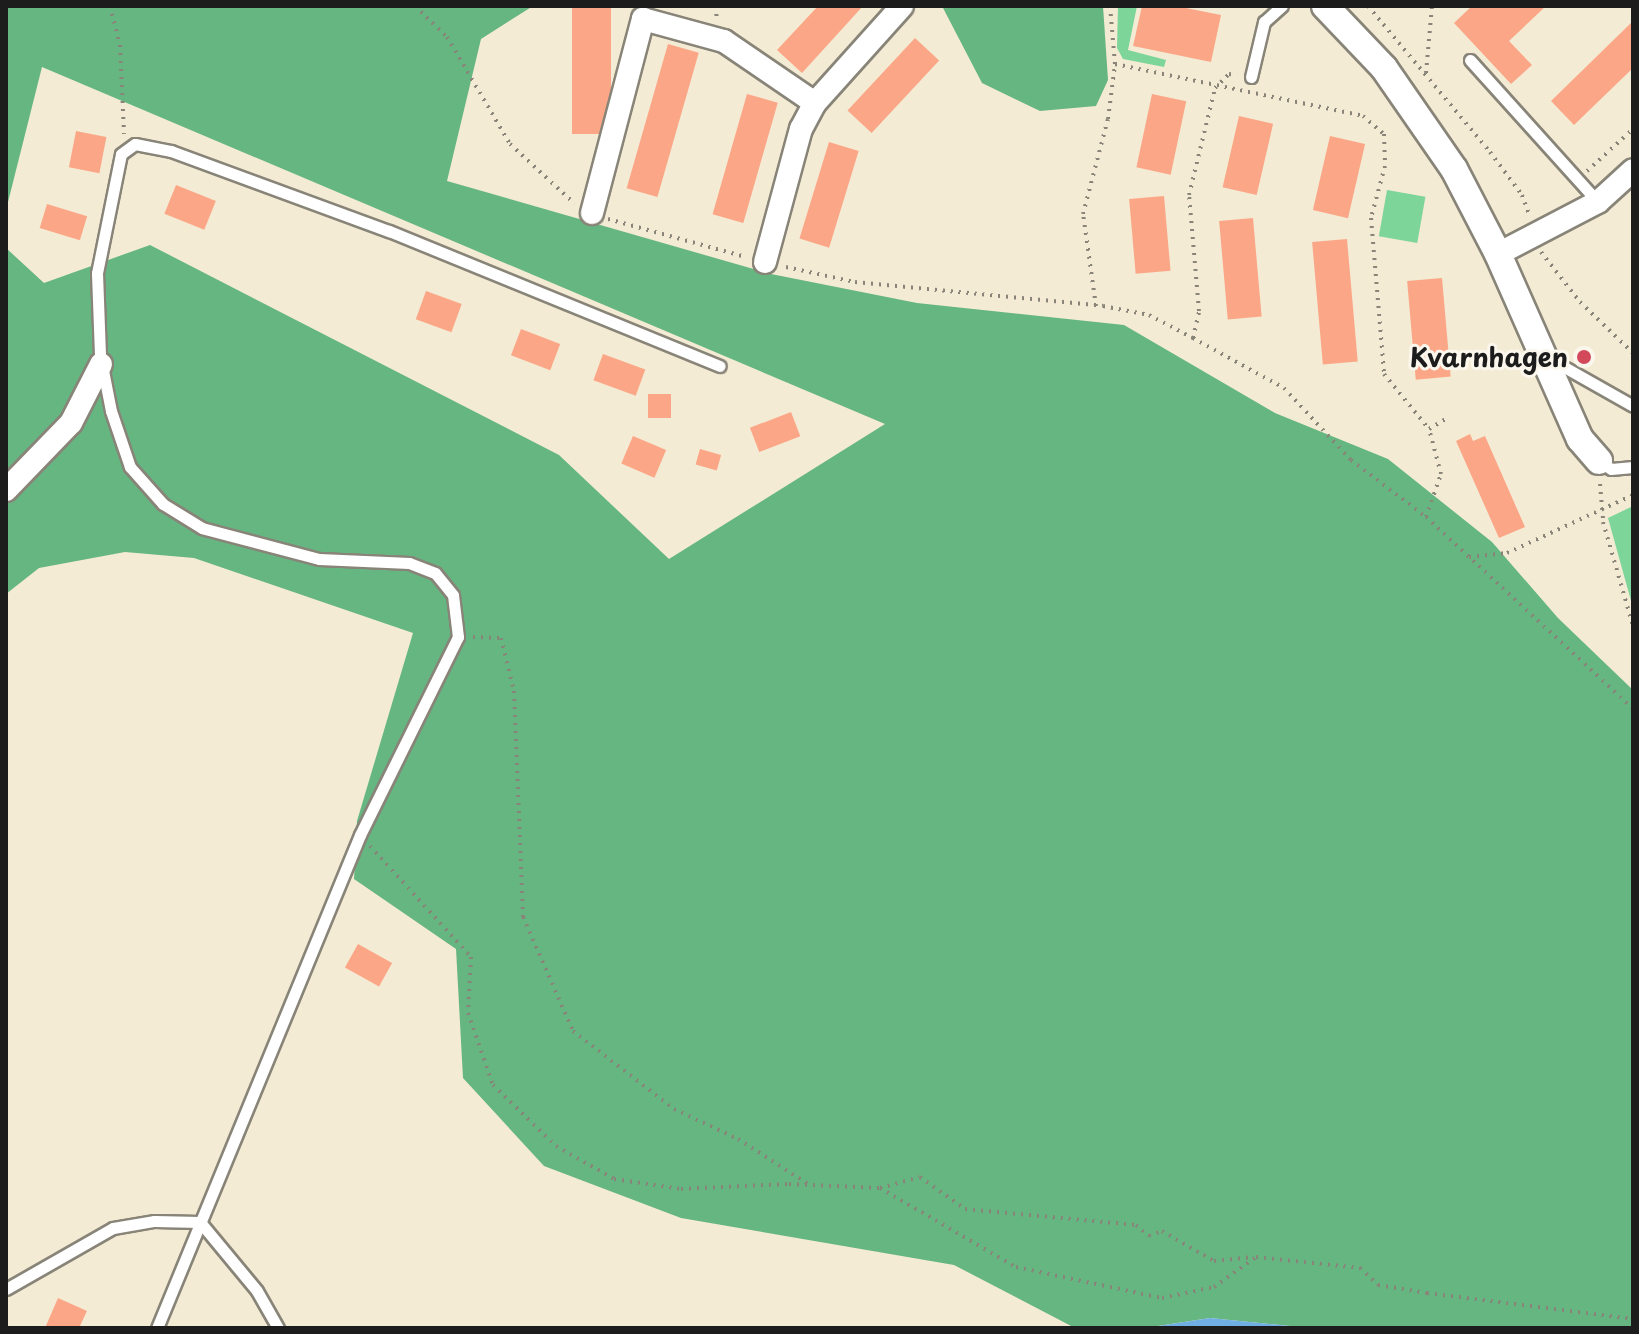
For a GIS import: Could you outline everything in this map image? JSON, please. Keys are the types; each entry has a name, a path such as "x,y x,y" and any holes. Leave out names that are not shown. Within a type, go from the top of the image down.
{"street":[{"path":"765,262 801,129 815,103 902,6"},
{"path":"1325,6 1384,68 1454,169 1498,254 1580,439 1599,461"},
{"path":"592,213 644,12 724,41 815,103"},
{"path":"1498,254 1598,202 1633,170"},
{"path":"6,490 71,423 101,364"}],"lane":[{"path":"1251,77 1264,22 1282,6"},
{"path":"1470,60 1598,202"},
{"path":"157,1328 360,835 458,637 453,595 435,573 409,563 319,559 255,546 202,528 163,504 130,467 101,364 97,273 121,154 135,144 171,151 389,231 720,366"},
{"path":"1540,353 1633,406"},
{"path":"1599,461 1611,469 1633,467"},
{"path":"6,1289 113,1228 154,1221 200,1222 257,1291 278,1328"}],"path":[{"path":"110,6 120,45 125,120 121,154"},
{"path":"415,6 447,37 517,152 554,189 592,213 656,235 855,282 1096,306 1149,315 1284,388 1351,460 1426,517 1633,709"},
{"path":"715,6 717,19"},
{"path":"1096,306 1083,214 1108,119 1115,64 1110,6"},
{"path":"1368,6 1426,73 1522,195 1546,262 1633,353"},
{"path":"1426,73 1432,6"},
{"path":"1115,64 1215,88 1363,116 1384,134 1385,166 1371,218 1384,374 1429,429 1441,474 1426,517"},
{"path":"1193,338 1199,311 1189,195 1215,88 1229,74 1251,77"},
{"path":"1576,181 1633,129"},
{"path":"1429,429 1447,418"},
{"path":"1599,461 1600,509 1633,626"},
{"path":"1469,557 1507,553 1633,495"},
{"path":"458,637 501,638 514,691 523,917 573,1031 674,1109 738,1139 810,1185"},
{"path":"360,835 423,898 471,957 468,1013 493,1085 556,1146 614,1179 667,1187 810,1185 880,1188 920,1177 965,1209 1136,1225 1149,1236 1162,1231 1214,1261 1256,1257 1360,1268 1378,1285 1633,1319"},
{"path":"880,1188 1016,1267 1162,1298 1214,1287 1256,1257"}],"green space":[{"path":"6,6 533,6 481,39 447,181 771,274 917,303 1124,325 1275,413 1388,459 1492,542 1558,618 1633,690 1633,1328 1310,1328 1210,1318 1145,1328 1075,1328 954,1265 681,1218 544,1166 463,1078 456,949 354,879 357,821 413,633 194,558 125,552 39,568 6,594 6,248 44,283 150,245 559,455 669,559 885,424 42,67 6,210"},
{"path":"942,6 1103,6 1108,80 1096,106 1040,111 982,83"},
{"path":"1118,6 1137,6 1128,50 1166,60 1164,67 1123,59 1117,48"},
{"path":"1387,190 1425,197 1417,243 1379,236"},
{"path":"1633,506 1633,608 1608,518"}],"water":[{"path":"1210,1318 1310,1328 1145,1328"}],"building":[{"path":"572,6 611,6 611,134 572,134"},
{"path":"818,6 863,6 802,73 777,50"},
{"path":"1142,6 1176,6 1221,15 1211,62 1133,46"},
{"path":"1472,6 1546,6 1509,41 1532,65 1511,84 1454,23"},
{"path":"1633,21 1633,68 1574,125 1551,101"},
{"path":"915,38 939,61 872,133 847,110"},
{"path":"668,44 699,53 657,197 627,188"},
{"path":"747,94 778,103 743,223 713,214"},
{"path":"1152,94 1186,101 1171,175 1136,167"},
{"path":"1239,116 1273,124 1257,195 1223,187"},
{"path":"76,131 106,137 99,173 69,167"},
{"path":"1330,136 1365,144 1348,218 1313,210"},
{"path":"829,142 859,151 829,248 799,239"},
{"path":"176,185 216,201 204,230 164,214"},
{"path":"1164,196 1171,271 1136,274 1129,199"},
{"path":"47,204 87,216 80,240 40,228"},
{"path":"1253,218 1262,317 1228,320 1219,221"},
{"path":"1347,239 1358,362 1323,365 1312,242"},
{"path":"1442,278 1451,377 1416,380 1407,281"},
{"path":"426,291 462,304 451,332 416,319"},
{"path":"521,329 560,344 550,370 511,355"},
{"path":"603,354 645,369 636,396 593,380"},
{"path":"648,394 671,394 671,418 648,418"},
{"path":"791,412 800,436 759,452 750,428"},
{"path":"1470,434 1473,441 1485,436 1525,527 1499,538 1456,441"},
{"path":"633,436 666,450 654,478 621,464"},
{"path":"700,449 721,455 717,470 696,464"},
{"path":"358,944 392,963 379,987 345,968"},
{"path":"58,1298 87,1311 79,1328 45,1328"}],"place":[{"name":"Kvarnhagen","path":"1584,357"}]}
